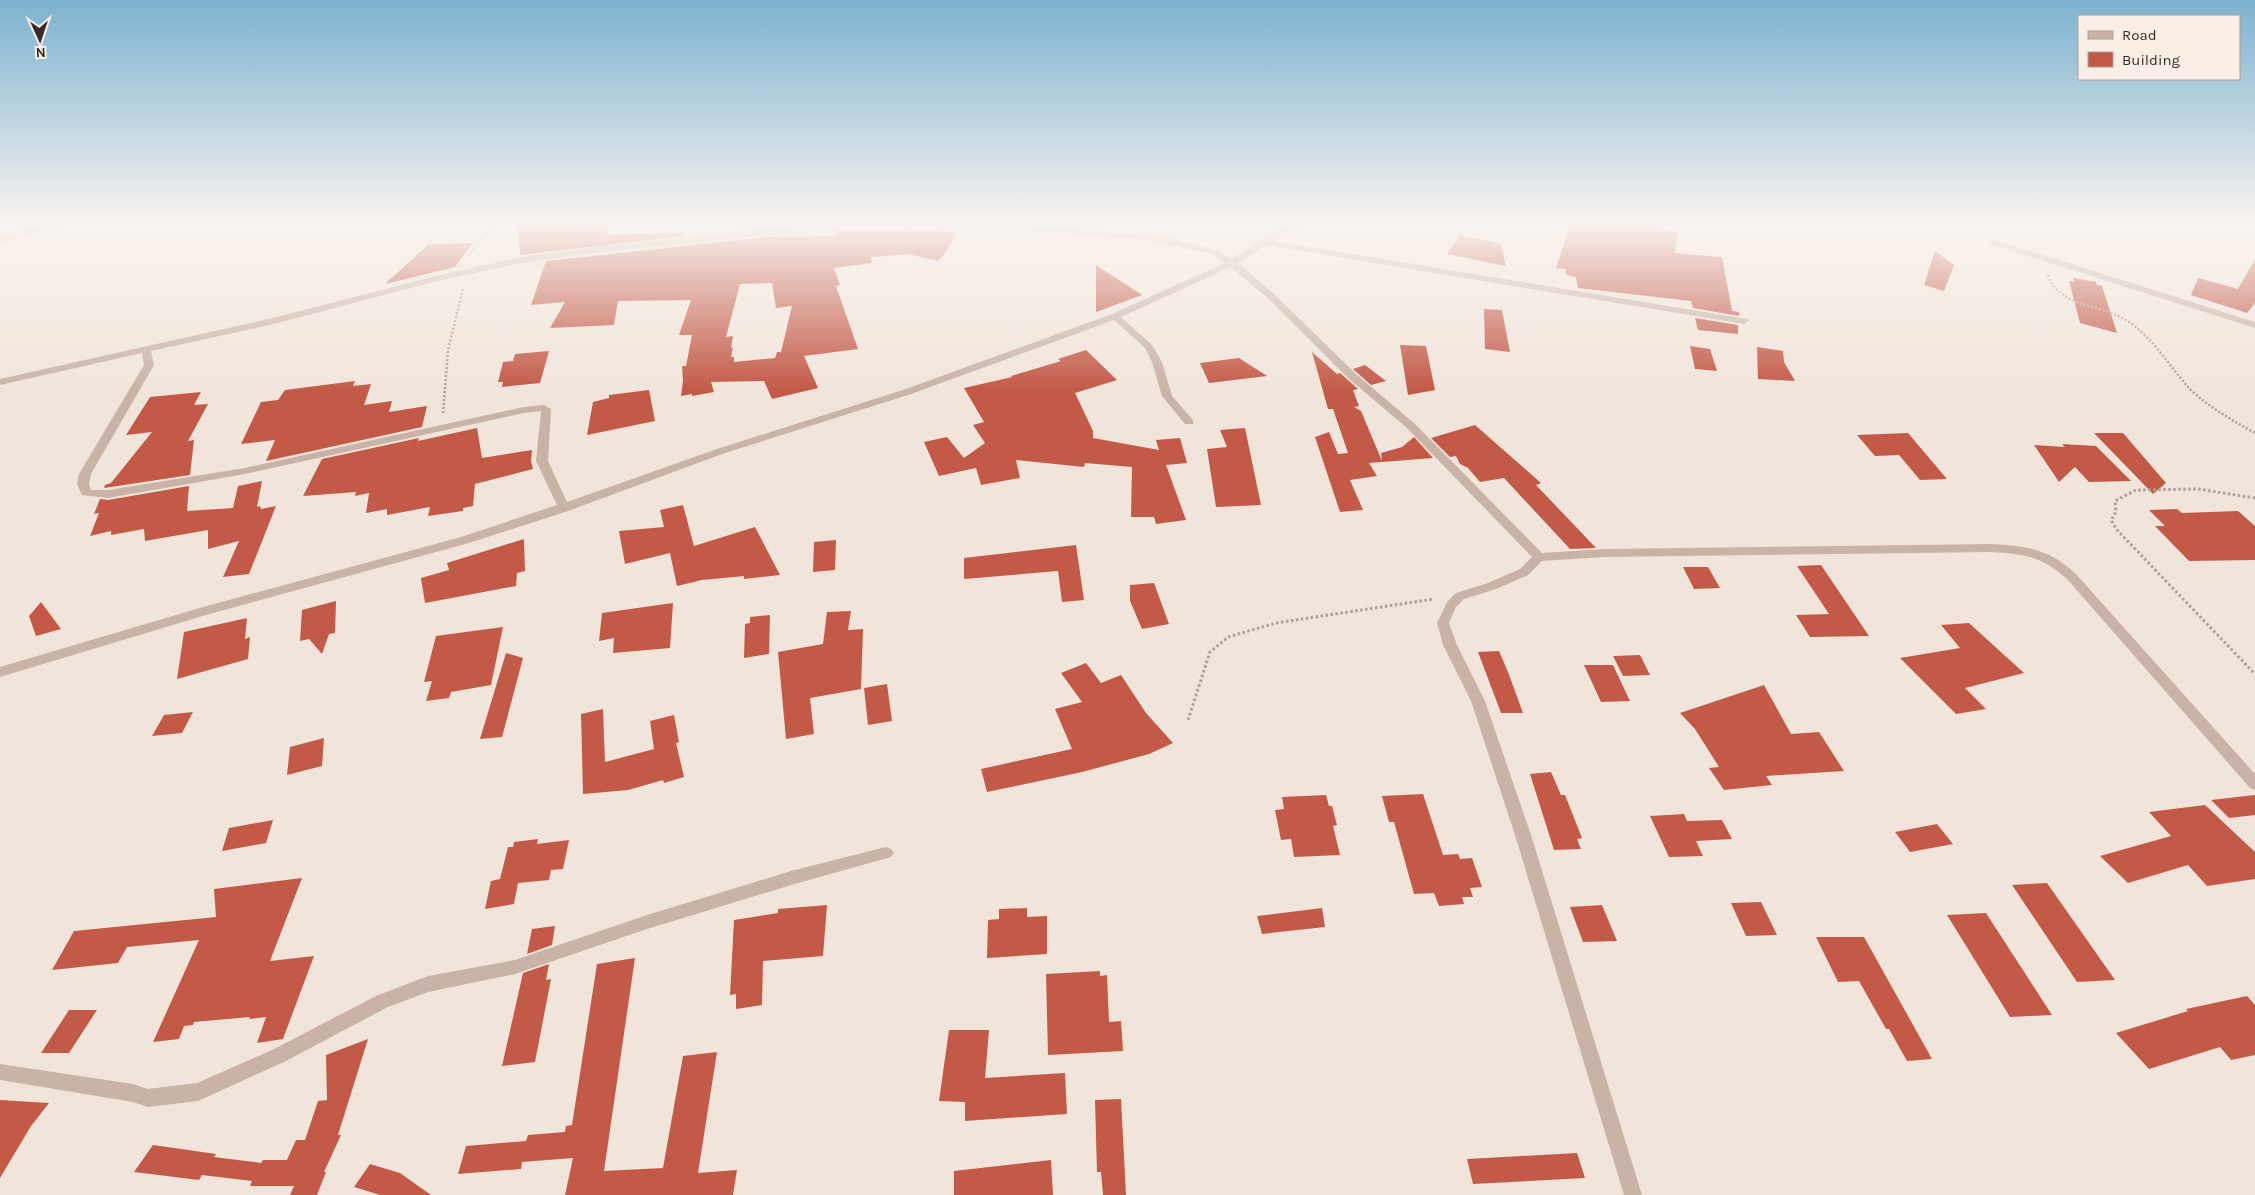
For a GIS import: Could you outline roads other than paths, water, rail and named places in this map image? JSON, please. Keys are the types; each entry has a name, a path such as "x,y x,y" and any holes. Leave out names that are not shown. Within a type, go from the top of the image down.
{"street":[{"path":"0,382 146,351 441,279"},
{"path":"0,672 212,609 466,540 564,508 721,451 907,392 1115,316 1197,279"},
{"path":"1250,279 1299,322 1352,376 1411,426 1539,557"},
{"path":"1488,279 1744,321"},
{"path":"2110,279 2255,325"},
{"path":"1115,316 1149,347 1157,362 1167,396 1189,422"},
{"path":"146,351 149,358 149,366 85,474 83,484 86,493 95,495 108,494 245,471 524,410 544,408 546,410 542,460 564,508"},
{"path":"1633,1195 1523,835 1498,760 1478,701 1445,634 1443,623 1446,613 1460,596 1492,586 1524,572 1539,557 1614,553 1991,548 2039,553 2054,560 2071,576 2255,784"},
{"path":"0,1072 133,1093 148,1098 198,1092 278,1056 382,1002 428,984 515,966 556,954 644,923 791,878 886,853"}]}
